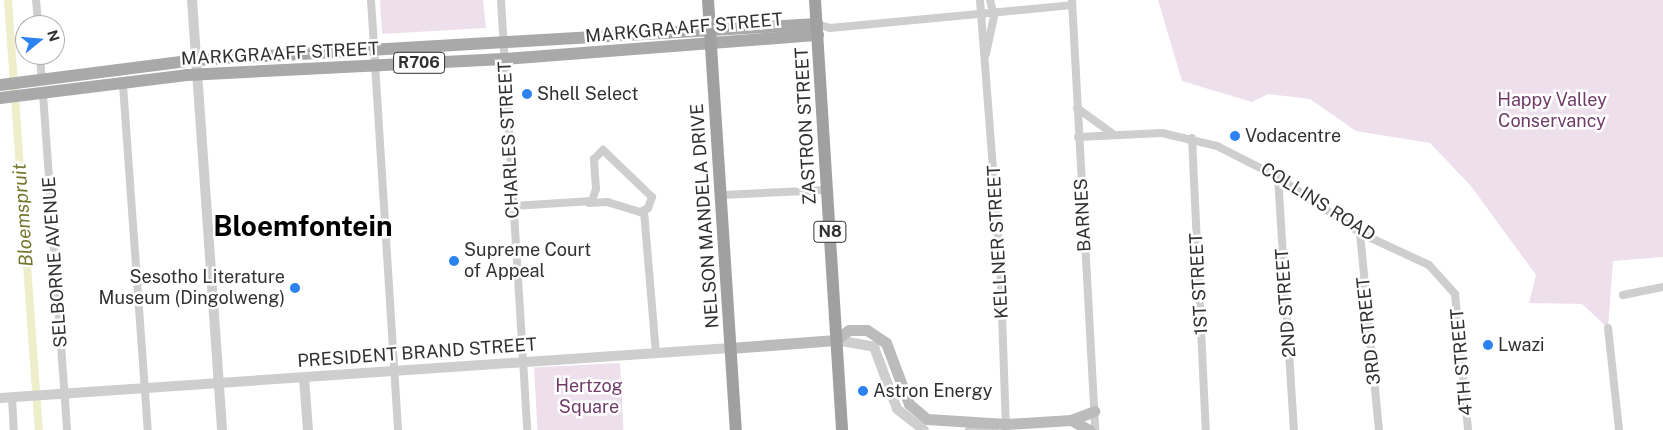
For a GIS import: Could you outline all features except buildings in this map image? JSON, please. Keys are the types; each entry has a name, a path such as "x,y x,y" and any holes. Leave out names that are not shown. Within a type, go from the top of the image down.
{"highway":[{"name":"NELSON MANDELA DRIVE","path":"708,0 736,430"},
{"name":"ZASTRON STREET","path":"815,0 842,430"}],"main road":[{"name":"MARKGRAAFF STREET","path":"0,98 26,89 116,72 196,60 710,30 817,29"},
{"name":"MARKGRAAFF STREET","path":"42,87 123,85 197,75 504,59 711,43 817,29"},
{"path":"116,72 123,85"},
{"name":"MARKGRAAFF STREET","path":"0,85 26,89"},
{"path":"836,340 849,330 867,330 880,336 909,404 927,418 1006,427 1071,420 1094,411"},
{"name":"PRESIDENT BRAND STREET","path":"730,348 836,340"},
{"path":"1071,420 1089,430"}],"street":[{"path":"36,0 37,15"},
{"path":"192,0 222,430"},
{"path":"371,0 398,430"},
{"name":"CHARLES STREET","path":"501,0 527,430"},
{"name":"KELLNER STREET","path":"980,0 979,16 986,54 1006,427"},
{"name":"KELLNER STREET","path":"986,54 994,15 990,0"},
{"name":"MARKGRAAFF STREET","path":"817,29 994,15 1072,2"},
{"name":"BARNES","path":"1072,2 1076,108 1095,430"},
{"name":"SELBORNE AVENUE","path":"41,65 60,394 67,430"},
{"path":"123,85 148,430"},
{"path":"1076,108 1113,134"},
{"name":"COLLINS ROAD","path":"1078,137 1162,133 1192,138 1250,160 1278,176 1360,233 1429,265 1455,294"},
{"name":"1ST STREET","path":"1192,138 1206,430"},
{"path":"589,203 596,189 594,160 603,150 651,192 652,202 644,211 656,353"},
{"name":"2ND STREET","path":"1278,176 1294,430"},
{"path":"722,195 827,190"},
{"path":"512,206 607,202 644,211"},
{"name":"3RD STREET","path":"1360,233 1379,430"},
{"path":"1623,296 1663,288"},
{"name":"4TH STREET","path":"1455,294 1468,430"},
{"path":"1608,328 1619,430"},
{"path":"836,340 874,347 897,409 924,430"},
{"name":"PRESIDENT BRAND STREET","path":"0,398 523,364 730,348"},
{"path":"304,378 308,430"},
{"path":"12,397 14,430"},
{"path":"975,430 1006,427"},
{"path":"970,430 978,430"}],"green space":[{"path":"380,0 483,0 486,28 382,34"},
{"name":"Happy Valley Conservancy","path":"1158,0 1663,0 1663,257 1613,261 1608,328 1582,304 1529,303 1536,275 1471,186 1430,143 1356,131 1310,99 1268,94 1252,102 1182,81"},
{"name":"Hertzog Square","path":"620,363 624,430 537,430 534,368"}],"waterway":[{"name":"Bloemspruit","path":"8,0 39,430"}],"place":[{"name":"Shell Select","path":"527,94"},
{"name":"Vodacentre","path":"1235,136"},
{"name":"Supreme Court of Appeal","path":"454,261"},
{"name":"Sesotho Literature Museum (Dingolweng)","path":"295,288"},
{"name":"Lwazi","path":"1488,345"},
{"name":"Astron Energy","path":"863,391"}],"district":[{"name":"Bloemfontein","path":"303,226"}]}
